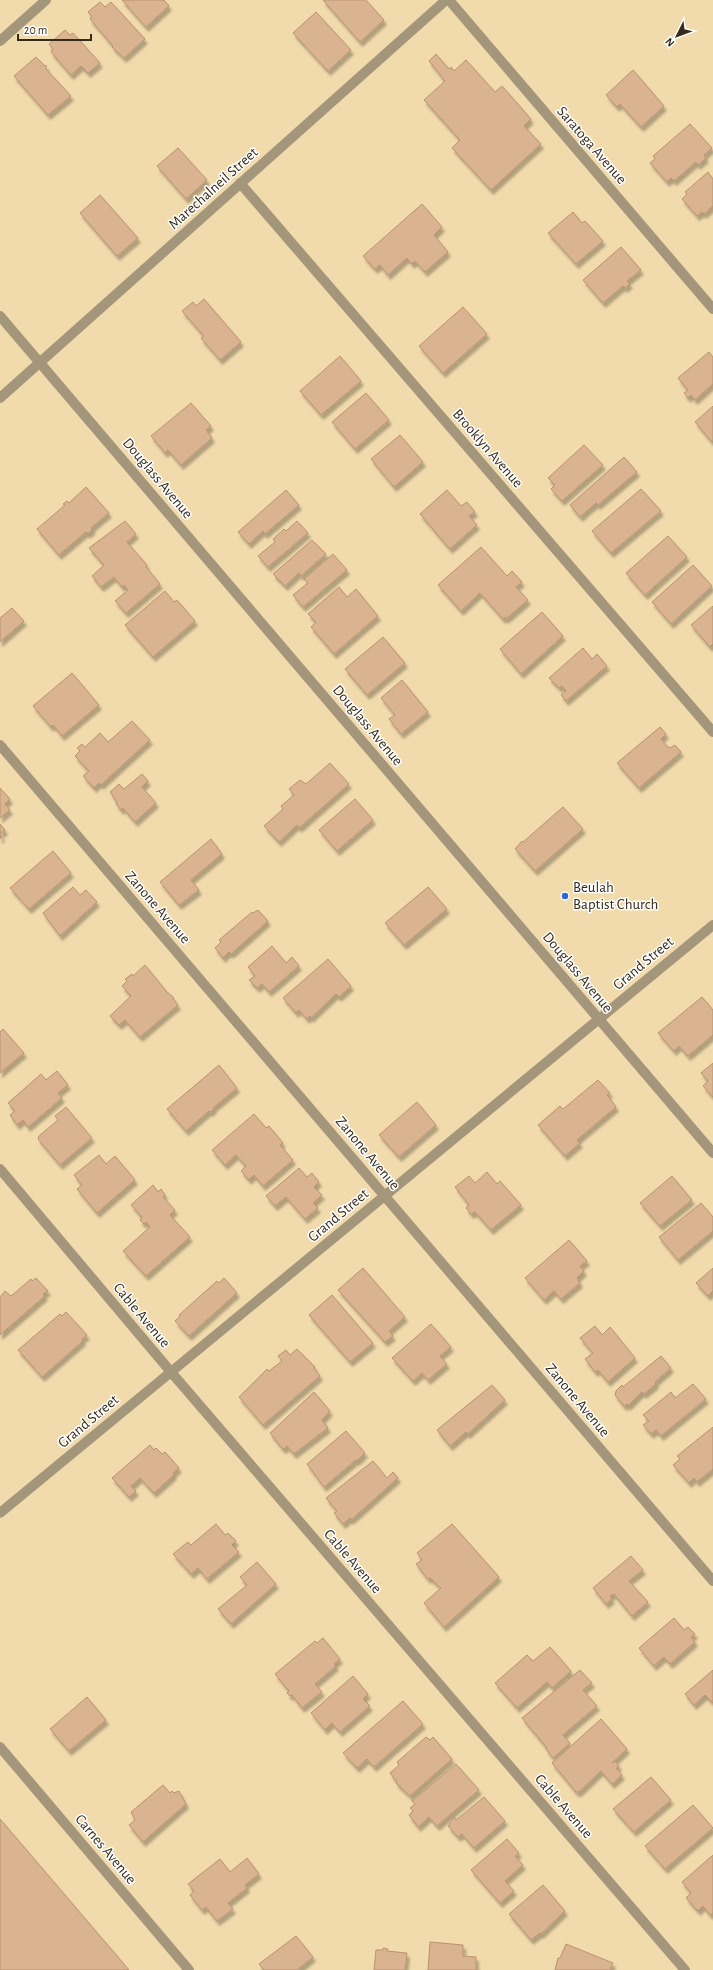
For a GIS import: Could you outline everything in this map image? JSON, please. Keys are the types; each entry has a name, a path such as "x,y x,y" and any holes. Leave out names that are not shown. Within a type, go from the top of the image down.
{"street":[{"path":"0,41 46,0"},
{"name":"Marechalneil Street","path":"0,398 446,0"},
{"name":"Saratoga Avenue","path":"449,0 713,308"},
{"name":"Brooklyn Avenue","path":"240,183 713,732"},
{"name":"Douglass Avenue","path":"0,316 713,1153"},
{"name":"Zanone Avenue","path":"0,745 713,1581"},
{"name":"Grand Street","path":"0,1513 713,925"},
{"name":"Cable Avenue","path":"0,1169 171,1372 685,1970"},
{"name":"Carnes Avenue","path":"0,1747 189,1970"}],"building":[{"path":"122,0 164,0 169,6 146,27"},
{"path":"323,0 366,0 384,20 360,42"},
{"path":"100,2 105,7 111,2 145,39 124,58 112,47 113,46 90,19 92,17 88,12"},
{"path":"316,12 351,50 328,71 293,33"},
{"path":"65,30 70,35 73,33 100,63 88,73 81,66 71,75 51,52 53,49 49,44"},
{"path":"436,54 449,69 451,67 454,71 466,60 495,92 502,86 531,119 524,126 541,144 491,190 452,148 460,140 443,121 444,120 442,120 424,100 445,81 429,61"},
{"path":"36,57 45,66 46,65 46,69 71,96 48,115 14,76"},
{"path":"633,70 664,106 641,127 620,104 617,107 606,95"},
{"path":"690,124 712,148 704,155 706,158 698,165 696,162 674,181 671,178 667,182 650,163 655,159 653,156"},
{"path":"178,148 207,180 186,199 157,166"},
{"path":"708,172 713,179 713,206 704,214 702,212 697,216 682,199 687,194 685,192"},
{"path":"100,195 138,238 117,256 80,213"},
{"path":"422,204 442,227 434,235 448,252 425,272 415,261 412,264 407,258 388,275 380,265 375,269 363,256"},
{"path":"573,212 582,223 585,221 603,241 576,264 548,233"},
{"path":"621,247 641,270 627,281 630,284 625,288 623,286 603,303 583,280"},
{"path":"204,299 241,342 220,360 201,338 204,336 182,311 193,302 196,306"},
{"path":"463,307 487,334 443,373 419,346"},
{"path":"709,352 713,357 713,384 695,400 691,395 688,398 684,393 688,390 678,378"},
{"path":"340,356 361,381 321,415 300,391"},
{"path":"366,393 389,420 355,449 332,422"},
{"path":"191,403 211,426 206,430 212,438 181,465 168,450 165,453 151,436"},
{"path":"713,406 713,441 712,442 695,422"},
{"path":"400,435 423,462 394,487 371,459"},
{"path":"584,445 603,465 562,501 551,489 555,485 548,478"},
{"path":"624,457 637,472 598,505 596,503 580,517 570,505"},
{"path":"86,487 109,513 91,528 93,529 88,534 86,532 59,555 37,529 65,505 63,504 67,501 69,503"},
{"path":"641,489 661,511 611,553 592,531"},
{"path":"286,490 299,505 265,534 263,531 249,544 238,532"},
{"path":"447,490 461,506 467,502 475,512 469,516 477,525 450,549 420,514"},
{"path":"125,521 136,534 127,542 147,565 146,567 160,584 126,613 115,601 128,590 124,585 122,587 114,577 101,587 92,576 104,565 89,548"},
{"path":"297,521 308,533 268,567 258,556 275,542 273,539 284,529 286,531"},
{"path":"668,536 687,557 645,595 626,573"},
{"path":"312,540 326,554 301,576 299,573 285,586 273,574"},
{"path":"481,547 507,576 512,571 522,582 516,587 528,600 506,619 505,617 503,619 480,593 461,611 438,585"},
{"path":"333,554 347,570 303,607 293,595 308,583 304,579"},
{"path":"693,565 712,586 671,624 652,602"},
{"path":"339,587 347,597 356,589 378,616 334,654 311,627 316,622 308,614"},
{"path":"165,591 174,602 177,600 195,621 153,657 125,625"},
{"path":"713,606 713,644 710,647 691,625"},
{"path":"12,608 24,621 0,642 0,618"},
{"path":"542,612 563,636 521,674 500,649"},
{"path":"383,637 405,663 367,695 345,669"},
{"path":"583,648 592,659 597,654 607,666 566,701 561,695 566,691 562,686 559,688 549,678"},
{"path":"72,673 99,705 62,736 53,725 51,727 33,706"},
{"path":"402,680 428,712 401,734 389,719 395,715 381,698"},
{"path":"132,721 150,740 101,785 99,783 94,788 83,776 89,771 75,756 80,751 77,748 82,744 85,747 100,733 108,742"},
{"path":"660,727 666,734 661,739 670,748 675,745 681,752 639,788 617,763"},
{"path":"330,763 349,784 299,828 297,825 279,842 264,826 283,809 281,806 294,795 289,789 300,780 306,784"},
{"path":"142,774 148,781 142,787 156,803 135,822 123,808 121,810 116,804 117,802 110,792 119,784 124,789"},
{"path":"0,788 10,799 5,804 10,810 0,818"},
{"path":"355,799 373,820 337,851 319,830"},
{"path":"563,807 583,829 535,871 515,849 522,841 523,842"},
{"path":"0,824 5,830 0,834"},
{"path":"211,839 222,854 191,880 199,890 179,905 160,882"},
{"path":"53,851 71,873 29,909 10,888"},
{"path":"73,887 80,895 86,890 97,902 60,936 43,913"},
{"path":"428,887 447,909 404,945 385,923"},
{"path":"258,910 268,921 231,954 229,952 223,958 215,948 221,942 219,940 252,912 253,913"},
{"path":"272,946 286,963 292,957 299,966 269,992 262,984 257,988 249,980 255,976 248,967"},
{"path":"328,959 351,986 339,997 336,994 311,1018 310,1016 307,1019 299,1010 296,1013 283,998"},
{"path":"145,965 167,992 174,998 173,999 178,1005 140,1037 125,1020 119,1025 110,1016 131,996 122,986 127,981 125,979 132,974 133,976"},
{"path":"702,997 713,1010 713,1035 688,1056 679,1046 674,1051 658,1033"},
{"path":"3,1029 24,1053 0,1073 0,1032"},
{"path":"713,1063 713,1097 703,1086 708,1081 701,1073"},
{"path":"219,1065 237,1088 213,1108 214,1109 210,1112 209,1111 186,1131 167,1109"},
{"path":"57,1071 68,1085 58,1093 62,1098 28,1127 23,1120 17,1125 10,1115 15,1111 8,1103 41,1074 46,1080"},
{"path":"598,1080 610,1093 607,1095 616,1107 577,1140 580,1143 565,1156 538,1125 560,1106 563,1109"},
{"path":"417,1102 436,1125 399,1157 379,1135"},
{"path":"66,1107 92,1138 60,1165 38,1139 39,1136 58,1120 55,1116"},
{"path":"254,1114 266,1128 269,1126 283,1143 280,1145 293,1160 263,1186 254,1175 249,1180 241,1171 246,1166 236,1155 225,1165 212,1150"},
{"path":"99,1155 106,1164 115,1156 135,1180 97,1213 77,1189 82,1185 74,1175"},
{"path":"299,1168 307,1177 312,1173 319,1182 314,1187 322,1195 313,1203 318,1208 305,1219 286,1197 275,1206 266,1196"},
{"path":"487,1172 497,1184 500,1181 521,1205 491,1230 475,1212 471,1214 466,1208 469,1205 455,1187 469,1176 475,1183"},
{"path":"672,1176 692,1200 660,1226 640,1203"},
{"path":"153,1185 158,1192 161,1189 165,1195 163,1197 175,1210 170,1215 190,1237 146,1276 123,1251 150,1227 146,1222 144,1224 140,1220 142,1217 131,1205"},
{"path":"701,1203 713,1217 713,1231 678,1260 659,1237"},
{"path":"569,1240 587,1261 580,1266 584,1271 577,1278 580,1283 561,1299 554,1291 544,1300 525,1278"},
{"path":"363,1268 405,1317 389,1331 393,1336 385,1342 338,1290"},
{"path":"713,1268 713,1291 708,1296 696,1283"},
{"path":"36,1278 48,1291 43,1294 45,1296 0,1335 0,1297 5,1291 11,1296 31,1279 32,1281"},
{"path":"224,1278 237,1293 189,1336 175,1321 180,1316 179,1315 217,1281 219,1283"},
{"path":"332,1295 373,1343 350,1362 309,1315"},
{"path":"66,1312 87,1335 82,1339 83,1341 42,1377 18,1350 60,1314 62,1316"},
{"path":"431,1324 451,1347 440,1356 447,1364 428,1380 422,1373 413,1381 392,1358"},
{"path":"595,1326 602,1335 610,1327 635,1358 608,1382 598,1370 595,1372 585,1359 593,1353 580,1338"},
{"path":"297,1349 315,1367 314,1368 320,1376 263,1425 239,1397 267,1369 269,1371 282,1361 278,1356 286,1350 290,1355"},
{"path":"661,1356 671,1368 644,1394 642,1392 628,1406 627,1404 624,1406 615,1395 616,1391"},
{"path":"693,1384 706,1399 661,1436 656,1430 651,1434 643,1425 649,1421 643,1415 671,1392 675,1398"},
{"path":"492,1385 505,1400 468,1434 466,1432 450,1446 437,1430"},
{"path":"314,1392 330,1411 322,1420 328,1428 294,1454 287,1446 284,1449 282,1448 270,1433"},
{"path":"713,1427 713,1469 697,1482 694,1478 689,1483 673,1465 680,1459 677,1456"},
{"path":"346,1431 365,1453 324,1487 307,1464"},
{"path":"150,1445 154,1450 156,1448 162,1454 165,1452 179,1468 173,1473 174,1475 154,1493 140,1478 131,1486 136,1491 129,1497 112,1478"},
{"path":"373,1461 387,1478 393,1472 398,1478 351,1520 350,1518 343,1524 334,1513 337,1511 326,1498"},
{"path":"216,1524 225,1535 228,1533 236,1541 232,1545 239,1552 207,1579 198,1568 191,1574 173,1554 188,1542 191,1545"},
{"path":"452,1524 499,1577 444,1627 424,1603 441,1588 430,1578 428,1579 416,1564 422,1560 417,1553"},
{"path":"631,1556 643,1570 629,1581 648,1602 632,1616 614,1594 610,1596 612,1599 606,1604 593,1588"},
{"path":"257,1562 276,1584 231,1624 218,1609 247,1585 240,1577"},
{"path":"674,1618 684,1630 688,1627 695,1634 691,1637 695,1642 670,1664 664,1657 654,1666 639,1648"},
{"path":"323,1638 340,1659 334,1664 336,1666 315,1684 322,1692 302,1708 292,1695 290,1696 287,1693 289,1691 275,1674 315,1641 317,1643"},
{"path":"550,1647 571,1671 552,1688 547,1682 517,1708 495,1683 527,1655 533,1661"},
{"path":"580,1670 592,1683 583,1690 597,1706 563,1735 570,1743 553,1758 546,1749 547,1748 522,1718"},
{"path":"713,1670 713,1703 705,1695 694,1705 685,1694"},
{"path":"353,1676 368,1694 363,1699 370,1706 340,1732 332,1723 325,1730 311,1713"},
{"path":"87,1697 106,1720 69,1751 50,1729"},
{"path":"403,1701 423,1724 374,1767 367,1759 357,1768 343,1753"},
{"path":"601,1719 627,1749 612,1763 615,1761 619,1766 616,1768 622,1775 612,1784 601,1771 579,1792 576,1792 552,1763"},
{"path":"426,1737 430,1740 433,1737 452,1759 410,1796 396,1783 397,1782 390,1773 399,1765 397,1762"},
{"path":"456,1764 479,1790 437,1826 429,1817 418,1827 409,1815 413,1811 410,1808 415,1804 412,1801"},
{"path":"651,1777 671,1800 634,1832 613,1809"},
{"path":"163,1785 170,1793 172,1791 174,1793 179,1791 186,1804 143,1842 129,1825 135,1820 131,1812"},
{"path":"484,1797 505,1821 474,1848 462,1834 458,1837 448,1826 454,1817 456,1820"},
{"path":"693,1805 713,1828 665,1869 645,1846"},
{"path":"0,1819 129,1970 0,1970"},
{"path":"507,1839 519,1853 515,1856 523,1865 505,1881 514,1891 500,1903 471,1870"},
{"path":"713,1855 713,1913 710,1915 703,1906 698,1911 686,1898 691,1893 682,1882"},
{"path":"247,1858 259,1874 245,1885 247,1888 228,1903 233,1909 217,1921 206,1907 202,1910 190,1895 194,1891 188,1884 220,1859 230,1872"},
{"path":"543,1885 565,1911 541,1934 540,1933 531,1940 509,1914"},
{"path":"296,1936 313,1957 297,1970 264,1970 259,1964"},
{"path":"430,1942 463,1945 463,1956 476,1957 476,1970 428,1970"},
{"path":"566,1944 613,1963 610,1970 555,1970 558,1958 560,1958"},
{"path":"383,1948 388,1949 387,1951 407,1953 405,1970 374,1970 376,1950 383,1950"}],"place":[{"name":"Beulah Baptist Church","path":"565,896"}]}
